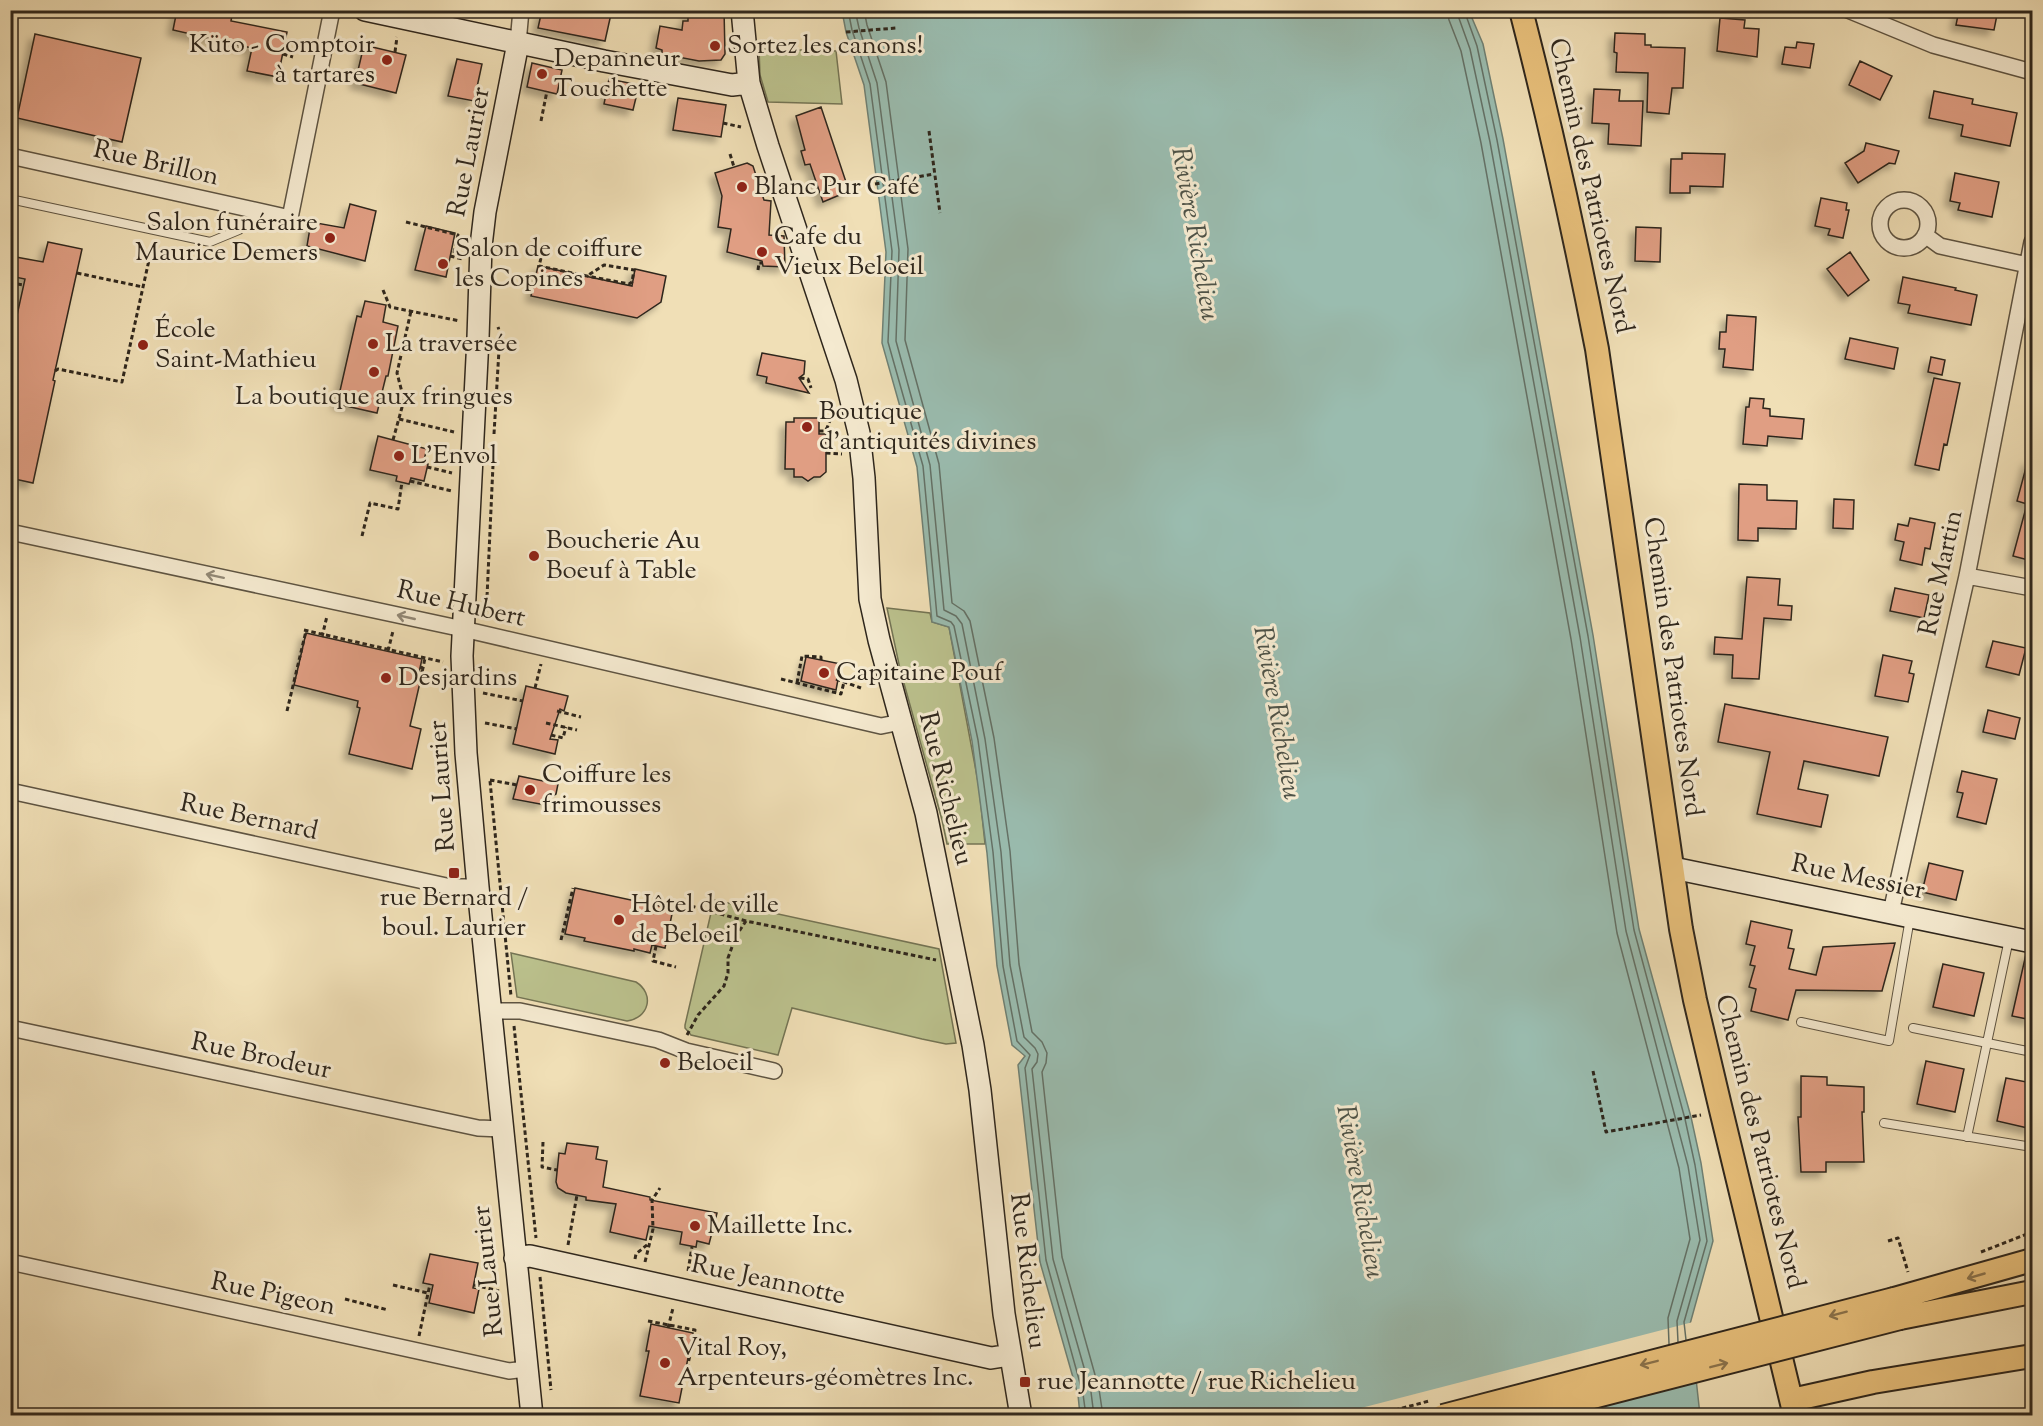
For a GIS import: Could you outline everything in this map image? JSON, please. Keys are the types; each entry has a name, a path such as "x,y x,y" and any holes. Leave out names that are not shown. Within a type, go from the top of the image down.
{"main road":[{"name":"Chemin des Patriotes Nord","path":"1521,10 1564,189 1597,350 1681,929 1720,1110 1776,1330 1793,1408"},
{"path":"1519,1416 1897,1309 2032,1260"},
{"path":"1443,1416 1897,1309 2032,1292"},
{"path":"1793,1408 1873,1382 2032,1356"}],"street":[{"name":"Rue Brillon","path":"10,156 290,218 332,10"},
{"path":"365,10 732,85 749,83"},
{"name":"Rue Laurier","path":"520,10 518,42 485,212 481,246 462,656 465,732 478,887 532,1416"},
{"name":"Rue Richelieu","path":"742,10 749,83 853,406 862,452 870,599 926,813 956,956 980,1090 1010,1355 1021,1416"},
{"path":"1848,10 1933,45 2032,72"},
{"path":"1925,235 1940,246 2030,265"},
{"name":"Rue Martin","path":"1901,915 2030,265 2032,242"},
{"name":"Rue Hubert","path":"10,532 463,629 881,726 901,722"},
{"path":"1967,576 2032,588"},
{"name":"Rue Bernard","path":"10,791 451,887 478,887"},
{"name":"Rue Messier","path":"1672,868 2032,942"},
{"path":"490,1011 520,1011 658,1040 678,1048 774,1071"},
{"name":"Rue Brodeur","path":"10,1028 478,1128 502,1129"},
{"name":"Rue Jeannotte","path":"515,1257 530,1256 991,1358 1010,1355"},
{"name":"Rue Pigeon","path":"10,1262 509,1371 526,1369"}],"lane":[{"path":"10,199 210,242 239,230 260,212"},
{"path":"1801,1023 1889,1041 1901,915"},
{"path":"1967,1137 2010,938"},
{"path":"1913,1028 2032,1052"},
{"path":"1884,1123 2032,1148"}],"path":[{"path":"846,32 896,28"},
{"path":"395,52 398,30"},
{"path":"283,54 293,57"},
{"path":"541,121 547,92"},
{"path":"723,123 745,128"},
{"path":"929,131 939,213"},
{"path":"104,162 110,139"},
{"path":"730,154 734,167"},
{"path":"876,184 934,174"},
{"path":"406,222 458,235 452,257 467,261"},
{"path":"55,371 58,369 122,382 153,242"},
{"path":"541,258 539,266 606,280 629,284 632,282 634,270 604,265 587,276"},
{"path":"758,270 759,263 763,263"},
{"path":"77,273 143,287"},
{"path":"10,283 24,285"},
{"path":"383,290 390,307 461,321"},
{"path":"393,440 404,400 395,373 411,311"},
{"path":"486,615 500,333 495,324"},
{"path":"800,378 808,379 811,388"},
{"path":"819,431 827,428 832,415"},
{"path":"399,419 454,432"},
{"path":"826,453 851,454"},
{"path":"427,466 453,473"},
{"path":"410,481 452,491"},
{"path":"363,537 370,503 398,509 402,482"},
{"path":"322,636 327,615"},
{"path":"388,650 393,629"},
{"path":"287,711 305,631 444,663"},
{"path":"797,684 802,656 821,657 821,660"},
{"path":"425,658 421,676 444,681"},
{"path":"535,688 541,663"},
{"path":"781,679 841,694 844,682"},
{"path":"836,679 861,688"},
{"path":"483,684 483,695 523,701"},
{"path":"556,711 581,717"},
{"name":"Rue Laurier","path":"484,715 485,732"},
{"path":"484,723 516,729"},
{"path":"546,723 578,730"},
{"path":"551,735 563,738 566,727"},
{"name":"Rue Laurier","path":"489,770 510,994"},
{"path":"490,780 517,785"},
{"path":"561,940 573,888"},
{"path":"691,906 746,921 937,960 956,956"},
{"path":"678,1048 699,1015 724,986 729,973 728,958 738,933 746,921"},
{"path":"656,946 653,961 676,967"},
{"name":"Rue Laurier","path":"514,1024 535,1233"},
{"path":"1593,1071 1606,1132 1720,1110"},
{"path":"543,1142 542,1167 557,1170"},
{"path":"645,1262 653,1229 652,1200 660,1188"},
{"path":"568,1245 577,1195"},
{"path":"1888,1240 1898,1238 1908,1272"},
{"path":"634,1259 636,1254 649,1243"},
{"path":"688,1271 692,1247"},
{"path":"419,1338 430,1284"},
{"path":"393,1285 428,1293"},
{"path":"474,1285 501,1292"},
{"name":"Rue Laurier","path":"541,1287 551,1394"},
{"path":"345,1299 388,1310"},
{"path":"668,1327 672,1308"},
{"path":"648,1321 668,1327 695,1330 685,1379"},
{"path":"678,1379 711,1384"}],"green space":[{"path":"759,49 836,51 842,104 768,102 760,75"},
{"path":"887,608 930,613 932,622 949,627 979,787 985,844 947,844 900,669"},
{"path":"714,900 939,949 956,1043 946,1044 922,1039 792,1008 778,1055 691,1035 685,1025"},
{"path":"511,953 636,982 646,993 645,1011 627,1021 517,997"}],"water":[{"name":"Rivière Richelieu","path":"842,11 1469,11 1483,44 1503,139 1593,635 1639,929 1691,1117 1701,1163 1713,1241 1690,1324 1700,1415 1080,1415 1078,1395 1040,1262 1018,1065 1025,1056 1012,1045 997,966 987,853 972,741 949,627 932,622 917,467 882,343 886,252 864,85 846,32"}],"pier":[{"path":"1693,1322 1699,1381 1564,1416 1334,1415"}],"building":[{"path":"177,10 233,10 231,21 287,32 278,77 247,71 252,48 173,30"},
{"path":"542,10 599,10 611,14 605,41 538,28"},
{"path":"688,10 724,10 725,54 721,60 699,61 662,54 662,50 656,48 660,26 682,30 683,21 688,21"},
{"path":"1959,10 1998,10 1994,30 1956,25"},
{"path":"1720,18 1745,20 1744,28 1759,29 1757,57 1717,51"},
{"path":"1615,33 1645,34 1645,45 1651,45 1651,47 1685,48 1683,88 1672,88 1669,114 1647,112 1648,73 1616,72"},
{"path":"35,34 141,58 122,142 17,118"},
{"path":"1797,42 1814,44 1810,68 1782,64 1785,47 1796,48"},
{"path":"364,45 406,55 396,93 355,83"},
{"path":"457,59 482,64 474,101 448,96"},
{"path":"1860,61 1892,76 1880,100 1849,85"},
{"path":"532,63 562,70 557,94 527,87"},
{"path":"609,79 639,85 633,110 604,104"},
{"path":"1594,89 1620,90 1619,101 1643,101 1641,146 1608,144 1609,124 1592,123"},
{"path":"1934,91 1973,99 1972,104 2017,113 2010,146 1961,136 1963,125 1929,118"},
{"path":"678,98 726,105 721,137 673,130"},
{"path":"821,107 849,191 823,202 810,164 805,165 801,151 805,150 796,116"},
{"path":"1866,143 1899,151 1895,164 1889,163 1858,183 1845,163 1864,151"},
{"path":"1682,153 1725,154 1723,187 1690,186 1690,193 1670,193 1671,159 1682,159"},
{"path":"747,163 753,166 764,200 771,201 769,235 784,236 785,267 763,266 762,261 727,252 731,229 718,227 722,196 715,173"},
{"path":"1955,173 1999,182 1992,217 1958,210 1960,203 1950,201"},
{"path":"1821,198 1847,203 1846,210 1849,210 1843,238 1828,235 1830,229 1815,226"},
{"path":"350,204 376,211 365,261 307,246 311,222 344,228"},
{"path":"426,226 455,233 446,277 415,270"},
{"path":"1636,227 1661,228 1660,262 1635,261"},
{"path":"48,242 82,249 33,483 10,478 10,347 25,279 10,276 10,256 43,262"},
{"path":"1850,252 1869,280 1848,296 1827,269"},
{"path":"538,266 632,286 635,269 666,276 661,302 637,318 531,296"},
{"path":"1903,277 1956,288 1955,290 1977,295 1971,325 1908,313 1910,305 1898,303"},
{"name":"La traversée","path":"365,301 386,305 383,322 398,326 388,376 386,376 377,413 337,404 357,316 361,317"},
{"path":"1727,315 1756,317 1753,370 1723,367 1725,349 1719,349 1720,332 1726,332"},
{"path":"1850,338 1898,348 1894,369 1845,359"},
{"path":"762,353 805,361 804,374 799,378 809,393 766,383 767,377 757,375"},
{"path":"1931,357 1945,360 1942,375 1928,372"},
{"path":"1934,378 1960,383 1947,445 1944,444 1939,470 1915,465"},
{"path":"1750,398 1764,399 1763,408 1770,409 1770,416 1804,419 1802,439 1768,436 1767,446 1743,444 1746,407 1749,407"},
{"path":"794,418 819,418 819,434 826,434 826,472 808,481 802,477 794,477 794,469 785,469 786,422 794,422"},
{"name":"L'Envol","path":"378,436 427,449 423,463 428,464 424,481 411,478 409,484 396,481 397,476 370,470"},
{"path":"2028,460 2032,461 2032,561 2013,556 2027,504 2017,501"},
{"path":"1739,484 1767,485 1767,500 1797,501 1796,529 1758,528 1758,541 1738,540"},
{"path":"1834,499 1854,500 1853,529 1833,528"},
{"path":"1910,518 1935,523 1930,549 1925,548 1922,565 1900,560 1904,542 1895,540 1898,524 1908,526"},
{"path":"1747,577 1780,579 1778,605 1792,606 1791,620 1764,618 1759,679 1732,678 1733,655 1714,654 1715,637 1742,639"},
{"path":"1895,588 1929,595 1924,618 1890,611"},
{"path":"306,633 422,659 418,677 421,678 410,726 421,729 412,769 349,754 360,708 357,707 358,701 294,685"},
{"path":"1993,641 2026,648 2019,675 1986,667"},
{"path":"1883,655 1912,661 1909,673 1914,674 1908,702 1875,696"},
{"path":"806,657 841,664 836,690 801,681"},
{"path":"526,686 568,696 564,711 560,709 550,739 558,740 555,754 513,744"},
{"path":"1725,704 1888,737 1879,776 1804,761 1798,789 1828,795 1821,827 1757,814 1770,752 1718,742"},
{"path":"1988,710 2020,718 2015,739 1983,732"},
{"path":"1962,771 1997,779 1986,824 1957,817 1963,793 1957,792"},
{"path":"519,776 558,784 556,794 540,804 513,799"},
{"path":"1929,863 1963,871 1956,900 1922,892"},
{"name":"Hôtel de ville de Beloeil","path":"575,888 673,909 665,948 652,945 650,953 634,949 634,951 584,941 585,938 565,934"},
{"path":"1751,921 1792,930 1788,948 1794,949 1789,969 1816,975 1823,947 1895,943 1882,991 1796,990 1788,1020 1751,1011 1756,989 1749,987 1755,966 1750,965 1755,946 1746,944"},
{"path":"2026,954 2032,954 2032,1020 2012,1016"},
{"path":"1943,964 1984,973 1974,1016 1933,1007"},
{"path":"1926,1061 1964,1069 1955,1112 1917,1104"},
{"path":"1801,1076 1827,1077 1827,1085 1864,1087 1864,1112 1862,1112 1864,1162 1826,1162 1826,1172 1801,1172 1798,1117 1801,1117"},
{"path":"2006,1078 2032,1083 2032,1129 1997,1121"},
{"path":"567,1143 598,1147 596,1159 607,1161 603,1187 650,1197 650,1200 717,1213 709,1244 697,1241 696,1247 680,1244 682,1232 649,1226 646,1240 610,1232 616,1204 586,1200 586,1197 566,1193 558,1188 556,1182 559,1153 565,1154"},
{"path":"430,1254 478,1263 473,1288 479,1289 474,1313 429,1303 433,1285 423,1283"},
{"path":"651,1324 693,1333 679,1403 640,1396 649,1351 646,1351"}],"place":[{"name":"Sortez les canons!","path":"715,46"},
{"name":"Küto - Comptoir à tartares","path":"387,60"},
{"name":"Depanneur Touchette","path":"542,74"},
{"name":"Blanc Pur Café","path":"742,187"},
{"name":"Salon funéraire Maurice Demers","path":"330,238"},
{"name":"Cafe du Vieux Beloeil","path":"762,252"},
{"name":"Salon de coiffure les Copines","path":"443,264"},
{"name":"La traversée","path":"373,344"},
{"name":"École Saint-Mathieu","path":"143,345"},
{"name":"La boutique aux fringues","path":"374,372"},
{"name":"Boutique d'antiquités divines","path":"807,427"},
{"name":"L'Envol","path":"399,456"},
{"name":"Boucherie Au Boeuf à Table","path":"534,556"},
{"name":"Capitaine Pouf","path":"824,673"},
{"name":"Desjardins","path":"386,678"},
{"name":"Coiffure les frimousses","path":"530,790"},
{"name":"rue Bernard / boul. Laurier","path":"454,873"},
{"name":"Hôtel de ville de Beloeil","path":"619,920"},
{"name":"Beloeil","path":"665,1063"},
{"name":"Maillette Inc.","path":"695,1226"},
{"name":"Vital Roy, Arpenteurs-géomètres Inc.","path":"665,1363"},
{"name":"rue Jeannotte / rue Richelieu","path":"1025,1382"}]}
